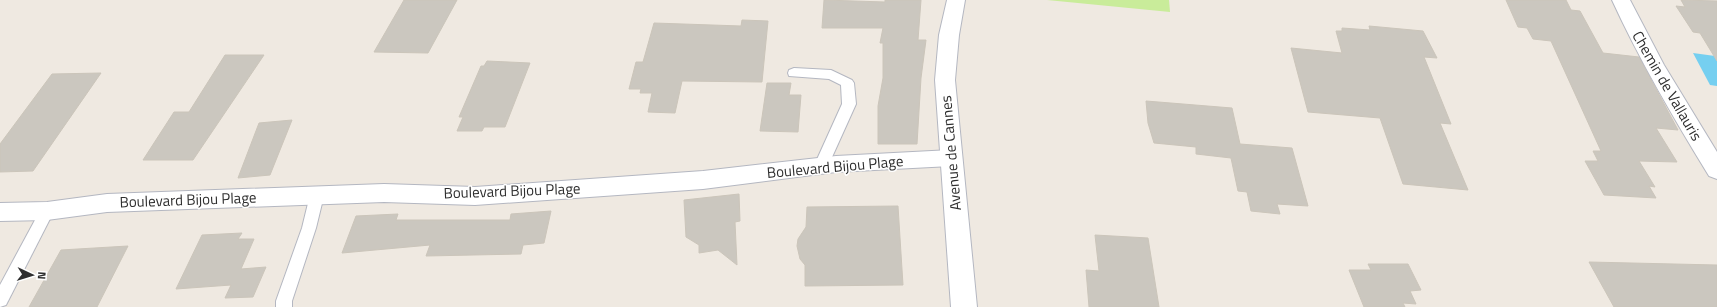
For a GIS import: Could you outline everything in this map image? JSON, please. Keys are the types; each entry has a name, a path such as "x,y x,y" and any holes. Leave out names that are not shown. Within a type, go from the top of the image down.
{"street":[{"name":"Avenue de Cannes","path":"956,0 945,80 964,307"},
{"name":"Chemin de Vallauris","path":"1621,0 1636,34 1690,128 1717,170"},
{"name":"Boulevard Bijou Plage","path":"0,212 47,211 107,203 282,196 384,193 475,196 703,180 821,166 951,158"}],"lane":[{"path":"794,73 831,75 847,83 849,104 821,166"},
{"path":"284,307 284,301 309,228 317,195"},
{"path":"0,300 47,211"}],"green space":[{"path":"1047,0 1169,0 1170,12"}],"water":[{"path":"1693,53 1715,56 1717,60 1717,86 1710,85"}],"building":[{"path":"404,0 457,0 428,53 374,52"},
{"path":"824,0 885,2 885,0 921,0 918,40 926,40 921,78 917,144 878,144 878,106 883,78 883,43 880,43 883,28 822,28"},
{"path":"1506,0 1566,0 1571,10 1580,11 1603,53 1639,57 1678,130 1656,128 1677,162 1639,161 1655,187 1649,186 1656,198 1604,195 1585,161 1598,161 1593,151 1601,151 1551,41 1533,39 1527,28 1518,27"},
{"path":"1681,0 1717,1 1717,61 1700,33 1693,32 1676,6 1685,7"},
{"path":"742,20 768,21 762,82 682,81 675,113 648,112 652,93 640,93 641,89 629,89 636,62 643,62 654,23 741,26"},
{"path":"1369,26 1423,31 1437,58 1424,57 1451,124 1440,123 1468,190 1403,184 1380,118 1308,112 1291,48 1342,53 1336,31 1342,31 1342,28 1370,30"},
{"path":"225,55 264,55 193,160 143,160 174,112 189,112"},
{"path":"487,61 530,63 505,127 484,127 482,131 457,131 463,117 459,117 481,66 484,66"},
{"path":"101,73 33,171 0,172 0,144 52,74"},
{"path":"767,83 791,83 789,95 801,95 798,132 760,131"},
{"path":"1146,101 1232,108 1240,144 1292,148 1308,206 1277,204 1280,214 1251,211 1247,192 1238,191 1231,158 1196,154 1196,147 1154,143 1148,123"},
{"path":"292,120 270,175 238,178 259,123"},
{"path":"739,194 740,221 735,222 737,265 718,250 699,253 699,245 686,237 684,200"},
{"path":"898,206 903,285 805,286 805,265 800,259 797,246 798,239 806,227 807,207"},
{"path":"551,211 544,243 523,245 521,254 426,256 430,245 342,253 356,216 398,214 396,220 510,220 511,214"},
{"path":"242,233 238,239 254,239 241,269 266,267 253,297 225,298 231,285 176,289 202,235"},
{"path":"1095,235 1148,238 1159,307 1089,307 1086,270 1099,271"},
{"path":"128,246 97,307 29,307 61,250"},
{"path":"1589,262 1717,265 1717,307 1614,307"},
{"path":"1368,264 1408,264 1421,290 1410,291 1416,304 1403,303 1405,307 1364,307 1349,270 1371,270"}]}
